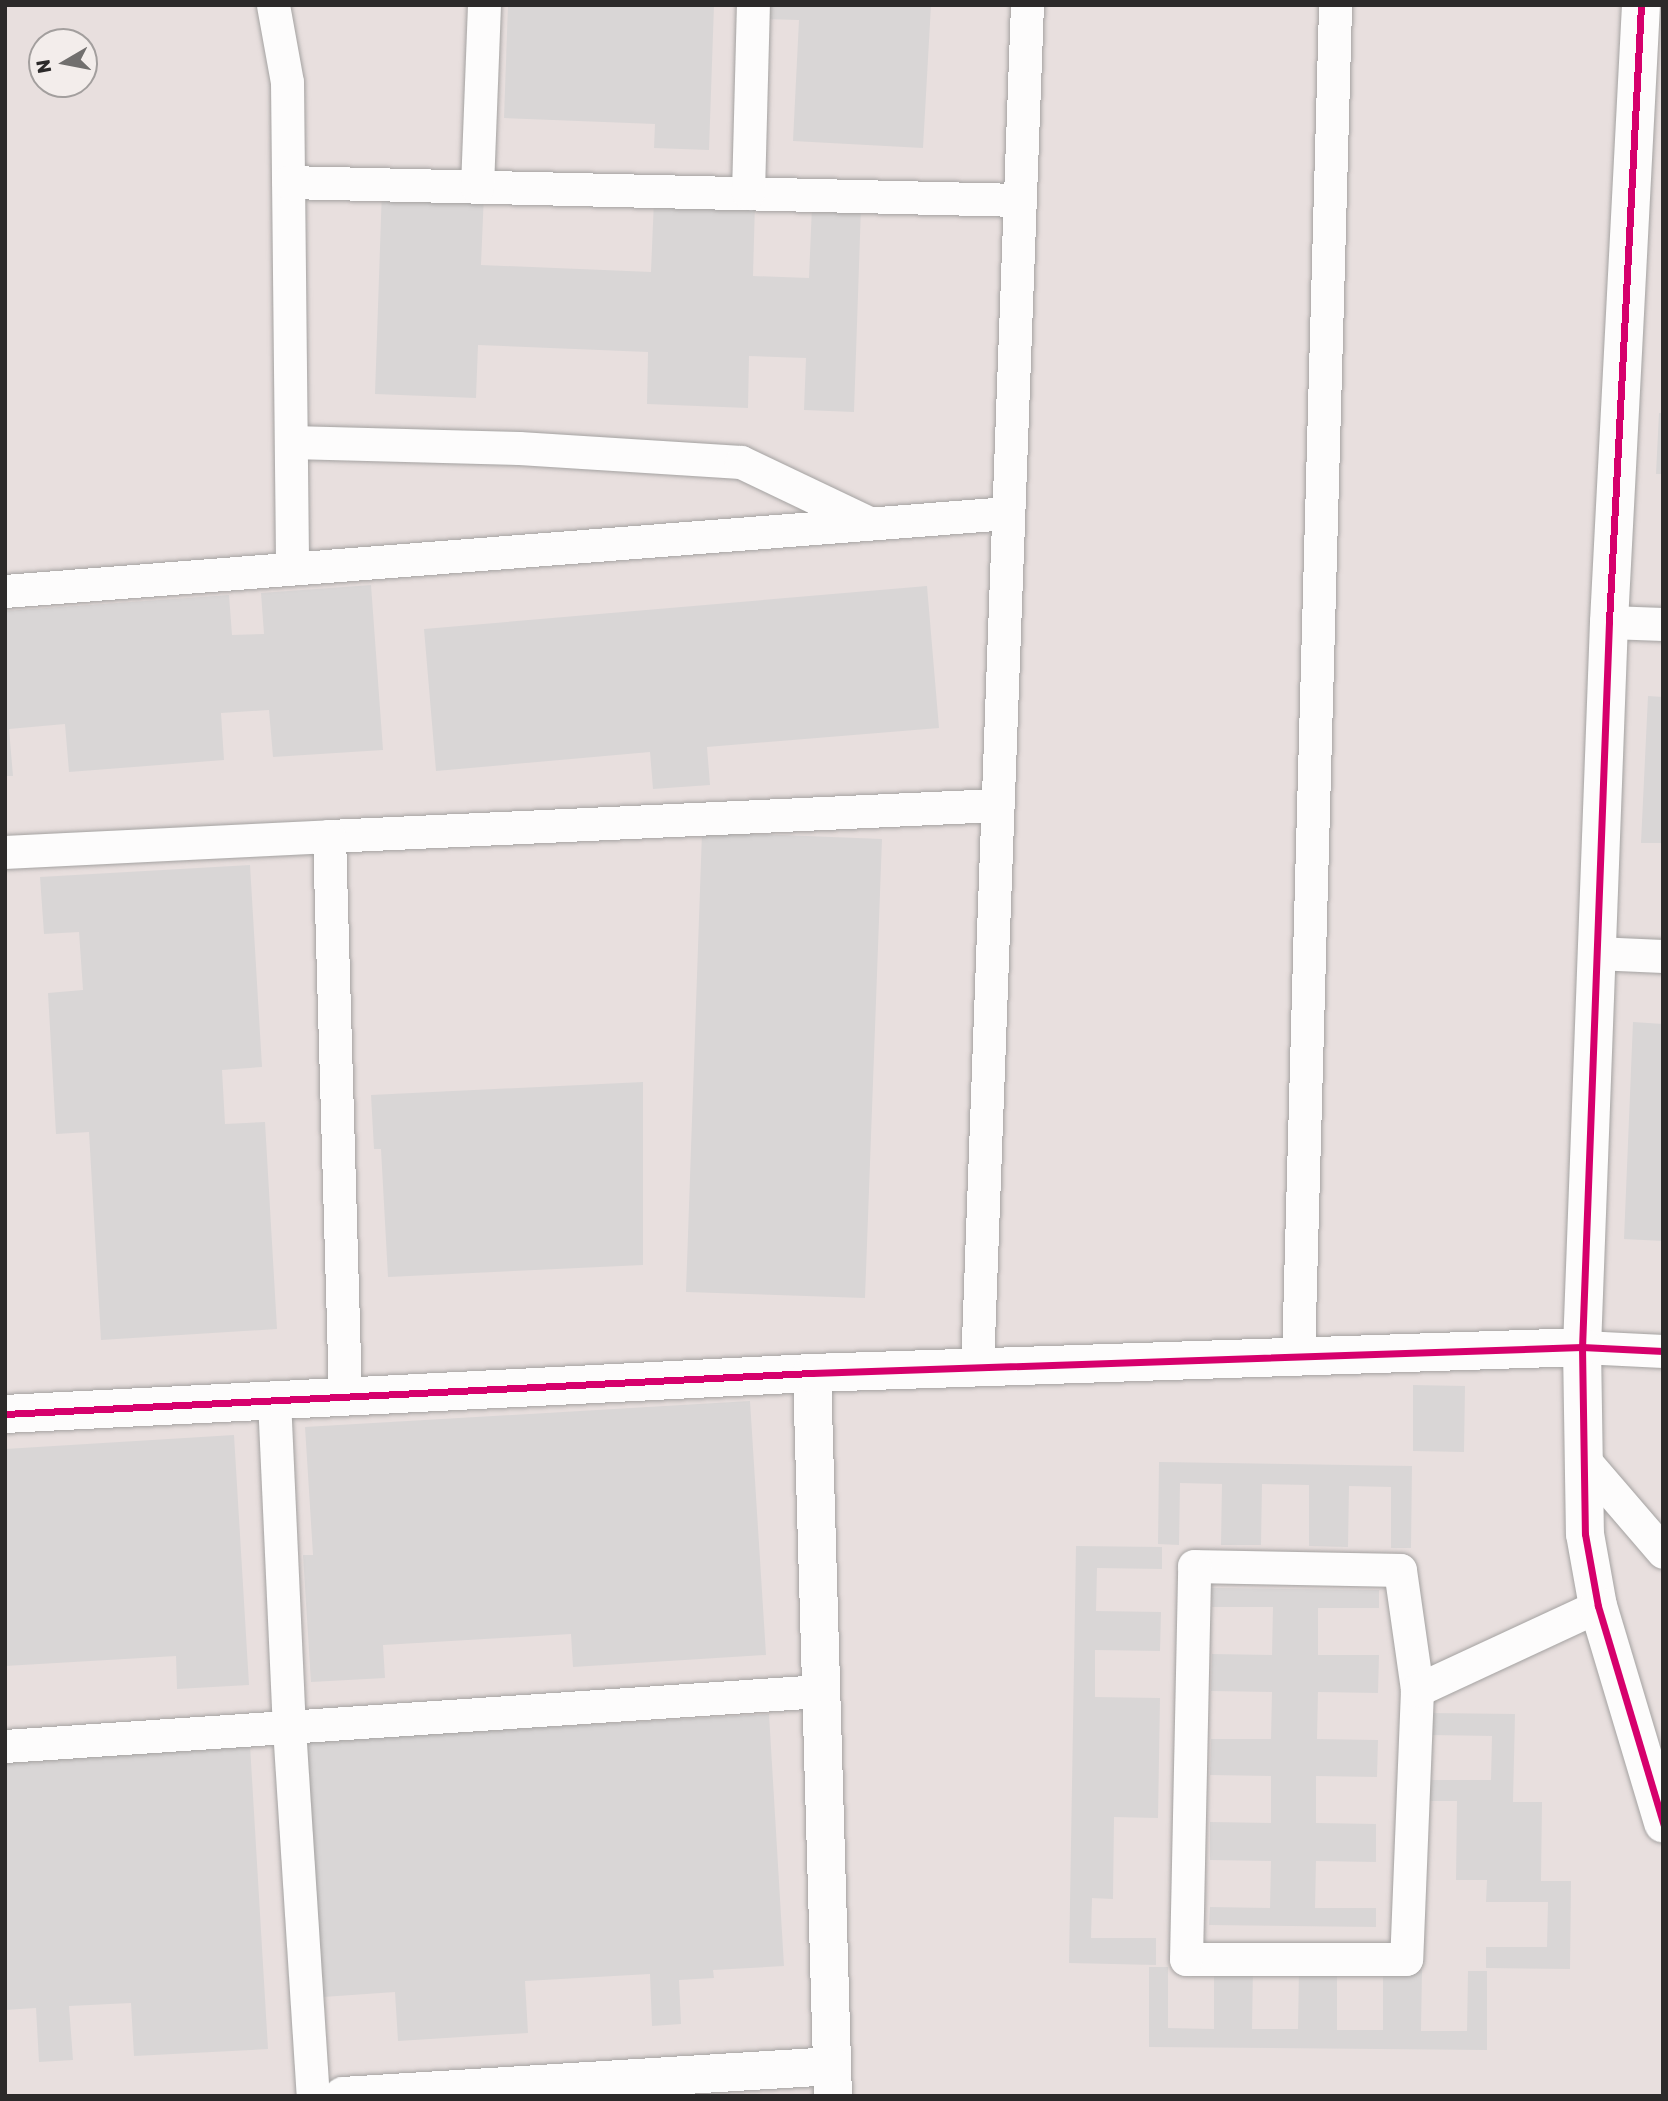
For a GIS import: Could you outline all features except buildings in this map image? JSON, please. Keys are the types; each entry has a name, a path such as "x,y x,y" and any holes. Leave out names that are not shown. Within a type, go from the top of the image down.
{"street":[{"path":"273,5 287,82 292,568"},
{"path":"477,187 484,5"},
{"path":"748,193 753,5"},
{"path":"976,1368 1027,5"},
{"path":"1298,1357 1335,5"},
{"path":"1641,5 1595,953 1583,1347 1584,1460 1586,1534 1598,1606 1663,1823"},
{"path":"288,182 1020,200"},
{"path":"291,442 519,448 741,462 872,524"},
{"path":"5,591 1007,513"},
{"path":"1609,622 1663,624"},
{"path":"5,852 996,805"},
{"path":"329,836 345,1396"},
{"path":"1595,953 1663,956"},
{"path":"5,1414 811,1373 1583,1347 1663,1351"},
{"path":"343,2096 832,2081 811,1373"},
{"path":"274,1399 289,1728 313,2096"},
{"path":"1584,1460 1663,1552"},
{"path":"1194,1566 1400,1570 1417,1690 1406,1959 1186,1959 1194,1566"},
{"path":"1417,1690 1598,1606"},
{"path":"5,1746 821,1692"}],"shaded area":[{"path":"5,5 1663,5 1663,2096 5,2096"}],"cycle path":[{"path":"1641,5 1609,622 1582,1347 1585,1534 1598,1606 1663,1823"},
{"path":"5,1414 812,1373 1582,1347 1663,1351"}]}
